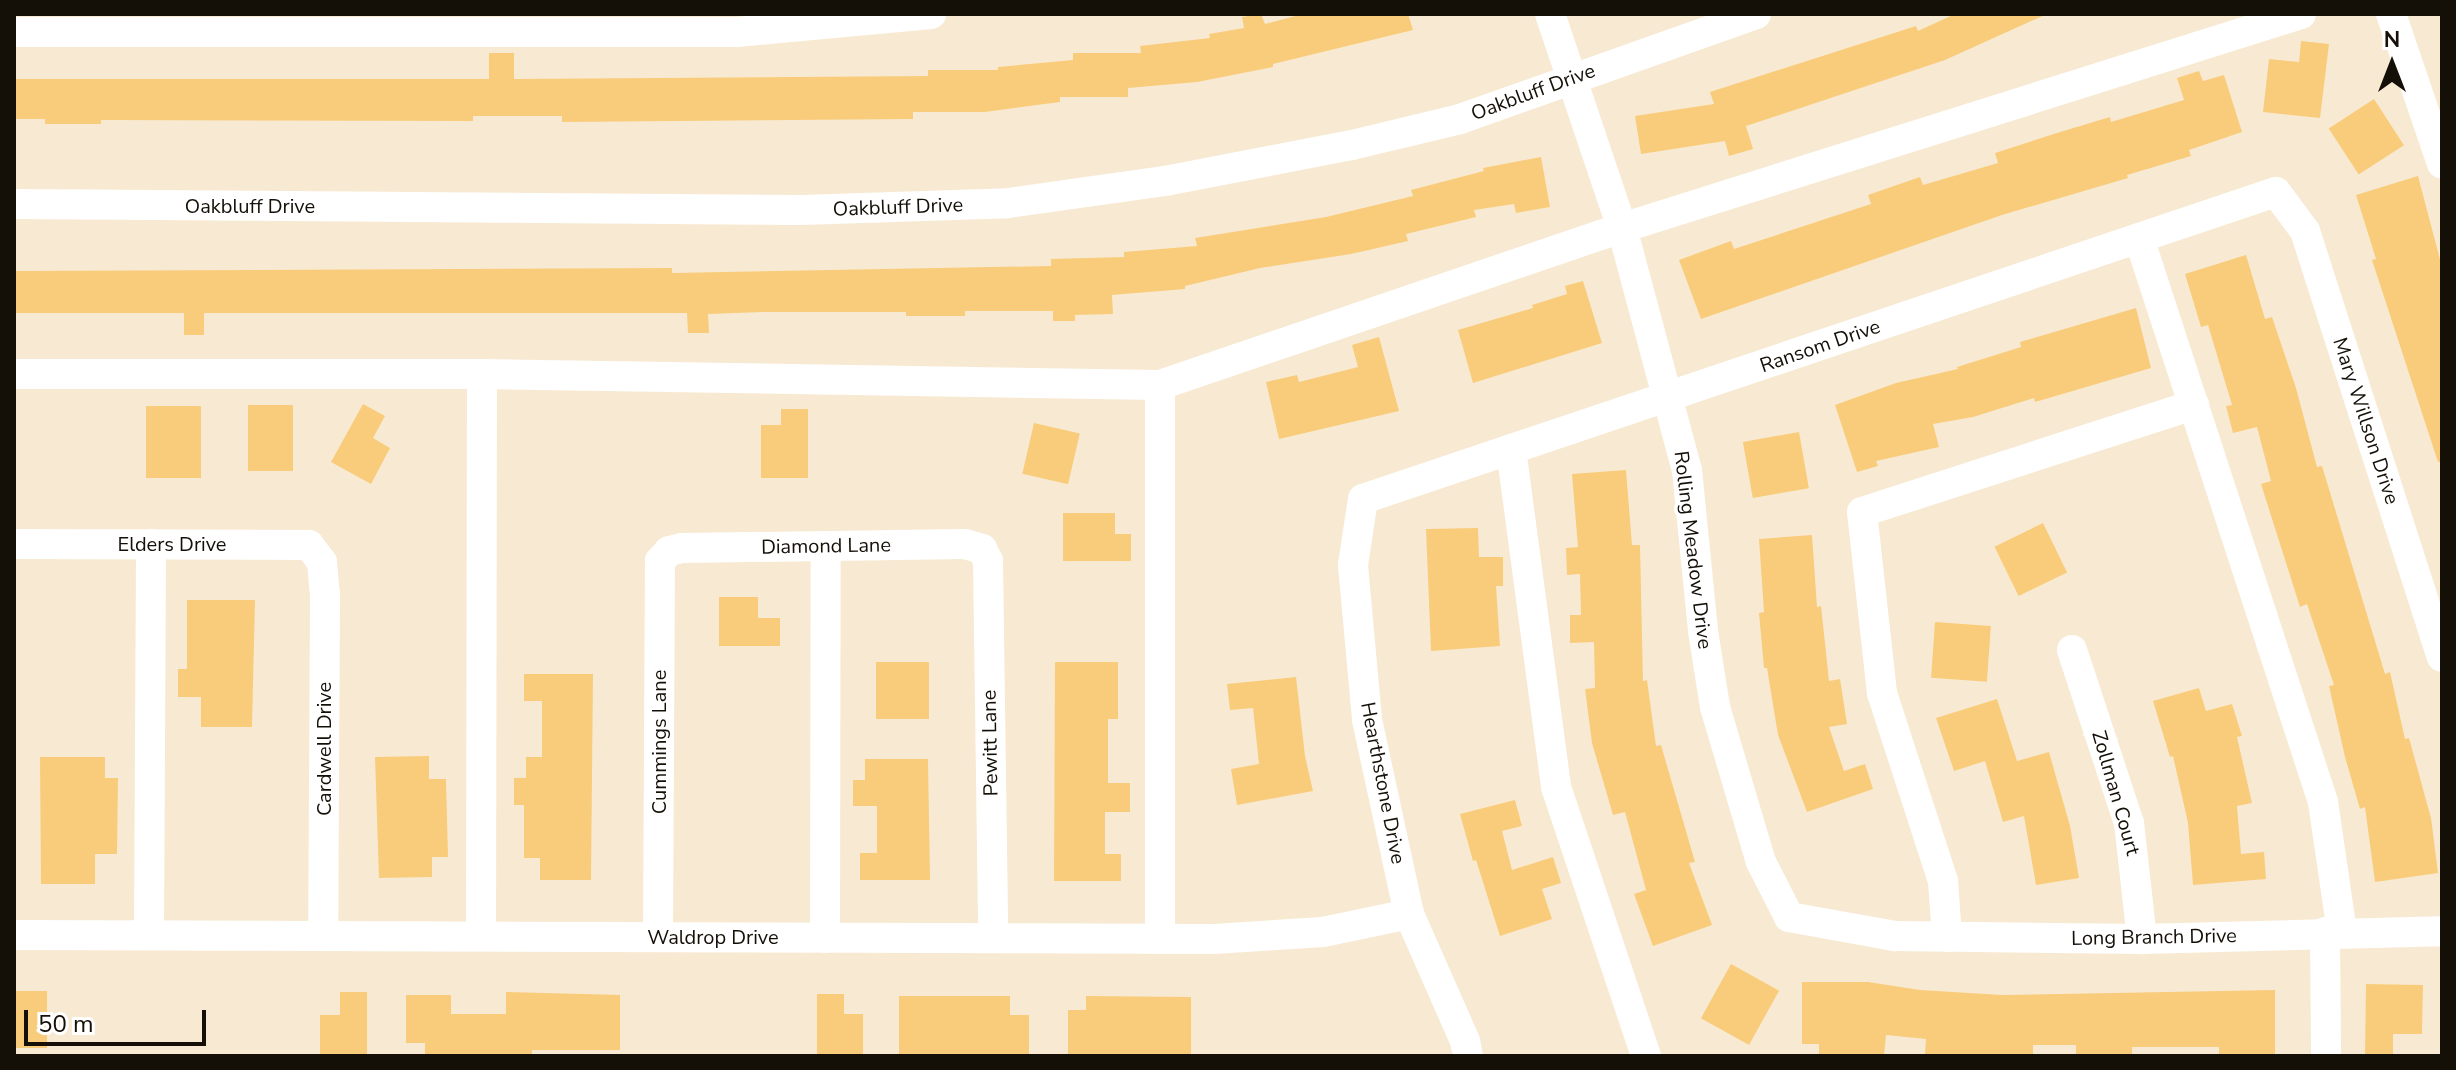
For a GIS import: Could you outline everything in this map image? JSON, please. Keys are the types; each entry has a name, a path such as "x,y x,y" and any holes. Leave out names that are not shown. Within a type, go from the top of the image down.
{"street":[{"path":"14,32 737,32 931,14"},
{"name":"Rolling Meadow Drive","path":"1550,14 1622,228 1687,470 1703,631 1715,707 1761,862 1789,917 1866,930"},
{"name":"Oakbluff Drive","path":"14,204 802,210 1008,203 1090,194 1352,145 1460,119 1571,77 1756,14"},
{"path":"14,374 482,374 1160,385 1622,228 2301,14"},
{"path":"2391,14 2442,164"},
{"name":"Ransom Drive","path":"1363,499 2276,192"},
{"name":"Mary Willson Drive","path":"2276,192 2305,231 2442,657"},
{"path":"2139,238 2323,802 2333,932 2326,1056"},
{"path":"481,936 482,374"},
{"path":"1160,385 1160,939"},
{"path":"1947,937 1943,881 1882,693 1862,512 2194,405"},
{"path":"1511,449 1556,787 1646,1056"},
{"name":"Hearthstone Drive","path":"1363,499 1353,565 1367,719 1409,914 1465,1041 1468,1056"},
{"name":"Elders Drive","path":"14,544 309,545 322,562"},
{"path":"149,935 151,544"},
{"name":"Diamond Lane","path":"669,551 965,544 982,549"},
{"path":"825,938 826,546"},
{"name":"Pewitt Lane","path":"982,549 988,561 993,938"},
{"name":"Cummings Lane","path":"658,937 660,561 669,551"},
{"name":"Cardwell Drive","path":"322,562 323,936"},
{"name":"Zollman Court","path":"2072,650 2129,823 2142,939"},
{"name":"Waldrop Drive","path":"14,935 1160,939 1323,932 1409,914"},
{"name":"Long Branch Drive","path":"1866,930 1895,936 2142,939 2442,931"}],"building":[{"path":"1261,14 1265,24 1303,14 1408,14 1413,30 1273,64 1273,67 1197,82 1128,88 1128,97 1060,97 1060,102 985,112 913,112 913,119 562,122 562,116 473,116 473,121 101,120 101,124 45,124 45,119 14,119 14,79 489,79 489,53 514,53 514,79 928,76 928,70 998,70 998,67 1073,60 1073,53 1141,53 1140,46 1210,38 1209,34 1244,28 1242,17"},
{"path":"1955,14 2047,14 1945,60 1746,126 1753,149 1729,156 1725,141 1641,154 1635,116 1714,104 1710,92 1916,26 1918,31"},
{"path":"2301,41 2329,44 2320,118 2263,112 2269,59 2299,62"},
{"path":"2199,71 2203,81 2224,75 2242,132 2189,150 2191,156 2127,175 2128,178 2002,215 1701,319 1679,260 1731,241 1734,249 1871,204 1868,195 1920,177 1923,185 1998,163 1995,153 2057,133 2110,117 2111,122 2184,100 2177,78"},
{"path":"2374,99 2404,145 2359,175 2329,128"},
{"path":"1541,157 1550,207 1516,213 1514,204 1474,210 1476,217 1406,234 1408,241 1351,254 1260,268 1185,286 1185,289 1112,295 1113,314 1075,315 1075,321 1053,321 1053,311 965,311 965,316 906,316 906,312 763,312 708,314 709,333 688,333 687,313 204,313 204,335 184,335 184,313 14,313 14,271 672,268 672,273 1051,266 1051,259 1124,257 1124,252 1197,246 1195,238 1326,217 1413,196 1411,190 1484,171 1483,168"},
{"path":"2418,176 2442,267 2442,462 2438,462 2372,260 2376,259 2356,195"},
{"path":"2246,255 2265,319 2272,317 2296,388 2317,467 2322,466 2385,674 2390,672 2405,739 2409,738 2431,818 2438,873 2375,882 2365,807 2360,809 2345,757 2329,686 2334,685 2307,604 2300,607 2261,484 2271,481 2257,427 2233,433 2226,406 2232,405 2208,325 2201,327 2185,274"},
{"path":"1583,281 1602,343 1473,383 1458,330 1533,308 1532,305 1567,294 1565,286"},
{"path":"2136,308 2151,368 2035,402 2034,398 1973,417 1933,424 1939,447 1876,461 1878,466 1857,472 1835,405 1896,383 1958,369 2021,347 2020,342"},
{"path":"1379,337 1399,411 1279,439 1266,382 1297,375 1299,382 1358,367 1352,345"},
{"path":"363,404 385,416 373,438 390,448 371,484 331,462"},
{"path":"248,405 293,405 293,471 248,471"},
{"path":"146,406 201,406 201,478 146,478"},
{"path":"781,409 808,409 808,478 761,478 761,425 781,425"},
{"path":"1034,423 1080,434 1068,484 1022,474"},
{"path":"1799,432 1809,488 1753,498 1743,442"},
{"path":"1626,470 1632,545 1640,545 1643,681 1647,680 1656,746 1661,745 1695,862 1689,863 1712,925 1653,946 1634,894 1646,890 1625,812 1613,815 1592,743 1585,689 1595,688 1594,642 1570,643 1570,615 1581,615 1580,574 1567,575 1566,548 1578,547 1572,474"},
{"path":"1063,513 1115,513 1115,534 1131,534 1131,561 1063,561"},
{"path":"2043,523 2067,572 2019,596 1994,547"},
{"path":"1478,528 1479,557 1503,557 1503,586 1496,586 1500,646 1431,651 1426,529"},
{"path":"1812,535 1817,607 1821,606 1829,681 1840,679 1847,724 1829,727 1844,771 1865,764 1873,789 1807,812 1778,735 1767,668 1764,668 1759,613 1764,612 1759,539"},
{"path":"719,597 758,597 758,618 780,618 780,646 719,646"},
{"path":"187,600 255,600 252,727 201,727 201,697 178,697 178,669 187,669"},
{"path":"1935,622 1991,626 1987,682 1931,678"},
{"path":"876,662 929,662 929,719 876,719"},
{"path":"1055,662 1118,662 1118,719 1108,719 1108,783 1130,783 1130,812 1105,812 1105,854 1121,854 1121,881 1054,881"},
{"path":"524,674 593,674 591,880 540,880 540,858 524,858 524,805 514,805 514,778 526,778 526,757 542,757 542,701 524,701"},
{"path":"1296,677 1305,756 1313,791 1237,805 1231,769 1259,764 1253,708 1230,710 1227,684"},
{"path":"2199,688 2206,711 2232,704 2242,736 2237,737 2252,803 2237,806 2241,854 2264,852 2266,879 2193,885 2188,823 2173,756 2170,757 2153,701"},
{"path":"1997,699 2017,761 2049,752 2070,826 2079,878 2036,885 2024,816 2003,822 1985,761 1954,771 1936,718"},
{"path":"429,756 429,779 446,779 448,857 432,857 432,877 379,878 375,757"},
{"path":"40,757 105,757 105,778 118,778 117,854 95,854 95,884 41,884"},
{"path":"865,759 928,759 930,880 860,880 860,853 877,853 877,806 853,806 853,780 865,780"},
{"path":"1515,800 1522,826 1502,831 1512,870 1553,857 1561,883 1542,889 1552,919 1500,936 1460,814"},
{"path":"1731,964 1779,991 1749,1045 1701,1018"},
{"path":"1802,982 1868,982 1920,990 2002,995 2275,990 2275,1056 2219,1056 2219,1047 2132,1047 2132,1055 2076,1055 2076,1045 2033,1045 2033,1056 1925,1054 1926,1039 1886,1035 1884,1055 1819,1054 1819,1044 1802,1044"},
{"path":"2366,984 2423,985 2422,1034 2393,1034 2393,1056 2365,1056"},
{"path":"14,991 47,991 47,1048 14,1048"},
{"path":"340,992 367,992 367,1056 320,1056 320,1015 340,1015"},
{"path":"506,992 620,995 620,1050 532,1050 532,1056 425,1056 425,1043 406,1043 406,995 451,995 451,1014 506,1014"},
{"path":"817,994 844,994 844,1014 863,1014 863,1056 817,1056"},
{"path":"899,996 1010,996 1010,1015 1029,1015 1029,1056 899,1056"},
{"path":"1086,996 1191,997 1191,1056 1068,1056 1068,1010 1086,1010"}]}
